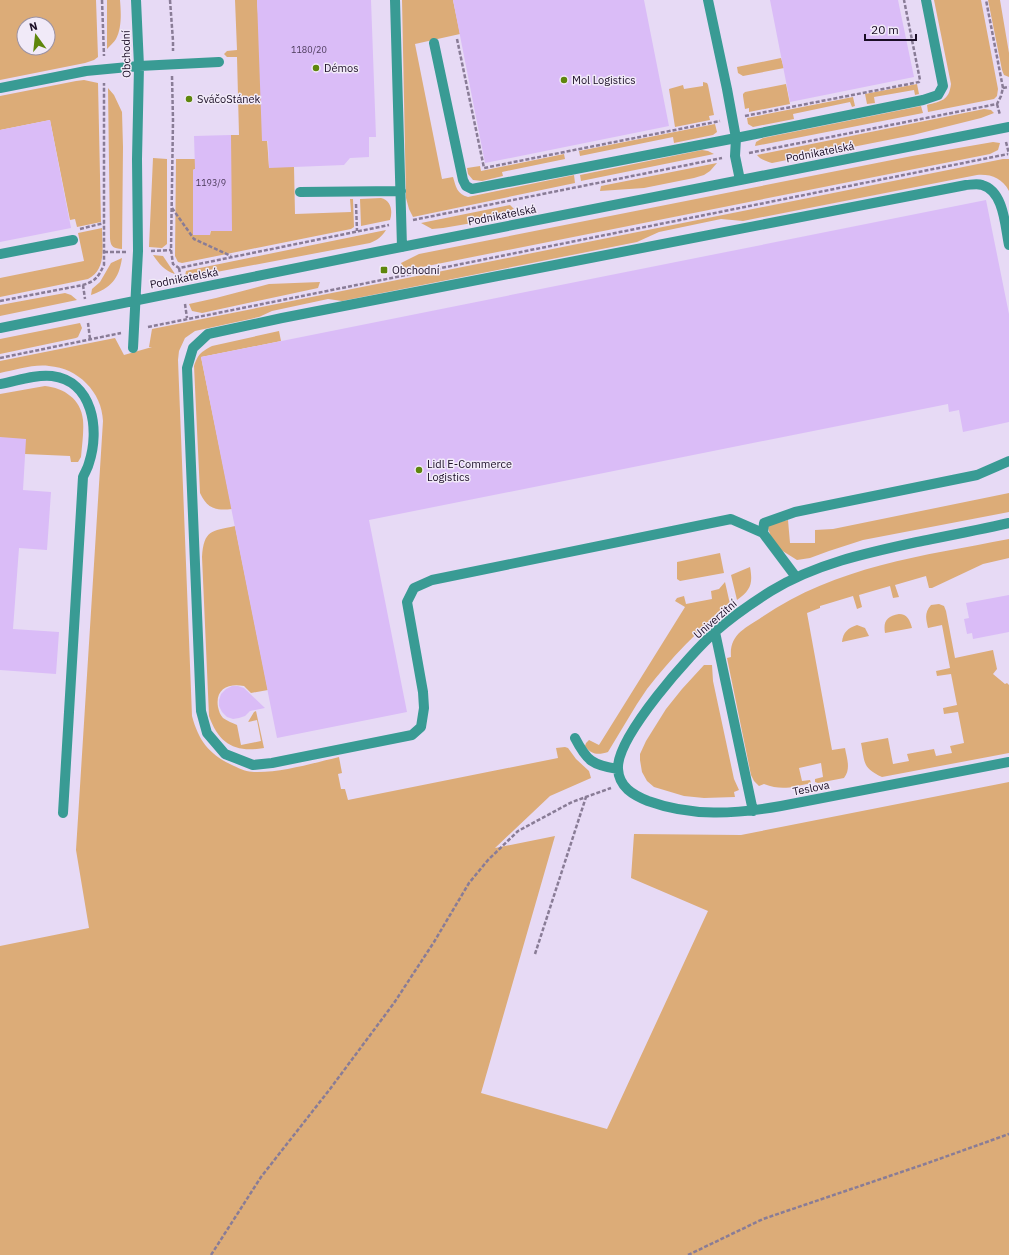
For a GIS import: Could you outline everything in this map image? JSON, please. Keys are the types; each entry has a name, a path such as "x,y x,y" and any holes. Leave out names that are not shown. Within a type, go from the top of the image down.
{"street":[{"name":"Obchodní","path":"133,348 138,251 137,159 139,66 136,0"},
{"path":"395,0 402,247"},
{"path":"708,0 736,138 736,156 740,180"},
{"path":"434,43 463,180 466,186 472,189 736,138 923,100 938,95 943,86 926,0"},
{"path":"0,88 86,71 139,66 219,62"},
{"name":"Podnikatelská","path":"0,328 1009,127"},
{"path":"796,577 763,533 731,519 432,580 414,588 407,602 423,692 424,708 421,727 412,735 272,763 253,765 225,754 207,733 201,711 187,368 193,348 208,334 282,318 966,185 981,184 994,191 1000,204 1009,245"},
{"path":"300,192 401,191"},
{"path":"0,254 73,240"},
{"path":"0,384 41,376 53,376 63,379 75,386 84,395 90,406 93,421 93,444 89,463 82,477 63,813"},
{"path":"763,533 764,523 796,512 977,475 1009,461"},
{"name":"Univerzitní","path":"622,784 618,769 619,760 625,745 651,704 678,671 715,632 736,614 771,591 796,577 828,564 877,550 1009,523"},
{"path":"715,632 753,811"},
{"path":"575,738 584,755 592,761 604,767 618,769"},
{"name":"Teslova","path":"622,784 627,790 641,798 664,807 683,811 753,811 1009,762"}],"path":[{"path":"0,301 92,282 99,276 104,265 104,34 102,0"},
{"path":"170,0 173,40 172,259 173,264 179,268"},
{"path":"457,39 484,168 919,82 920,80 904,0"},
{"path":"1003,88 1009,86"},
{"path":"187,318 1009,154"},
{"path":"355,191 357,231"},
{"path":"172,207 194,238 232,257"},
{"path":"73,240 76,230 104,223"},
{"path":"0,358 90,340"},
{"path":"211,1255 261,1177 330,1089 394,1003 434,942 469,883 488,860 518,831 572,802 622,784"},
{"path":"535,954 587,797"},
{"path":"688,1255 763,1219 1009,1134"}],"shaded area":[{"path":"0,0 96,0 98,57 85,63 0,80"},
{"path":"107,0 120,0 121,15 118,35 107,49"},
{"path":"235,0 257,0 269,167 294,167 295,214 351,212 350,199 353,199 354,227 351,229 182,263 178,262 175,256 176,159 195,159 195,169 193,170 194,235 210,235 231,135 239,135 237,57 227,57 224,54 227,51 237,50"},
{"path":"402,0 453,0 460,34 415,44 442,179 453,177 459,192 468,197 574,175 575,183 413,217 406,198"},
{"path":"934,0 981,0 998,89 997,96 994,99 928,112 927,105 944,99 950,90 951,84"},
{"path":"988,0 1000,0 1009,53 1009,77 1004,75 1002,70"},
{"path":"781,58 784,68 743,76 738,73 737,67"},
{"path":"84,80 98,83 101,222 77,227 75,219 70,220 50,120 0,130 0,96"},
{"path":"703,82 707,83 708,85 714,115 709,116 710,120 675,127 669,89 683,85 684,89 703,86"},
{"path":"786,84 790,104 749,112 749,108 745,109 743,94 745,92"},
{"path":"917,84 919,94 915,95 914,90 874,97 875,103 867,104 865,94"},
{"path":"108,88 114,95 122,112 122,249 113,247 110,239"},
{"path":"853,97 855,106 852,107 850,102 793,114 794,119 753,127 748,124 747,118"},
{"path":"921,106 923,113 755,146 756,142 763,138"},
{"path":"984,109 991,110 994,113 981,118 913,135 772,163 757,155"},
{"path":"715,124 717,132 713,135 674,143 673,137 580,156 579,151"},
{"path":"993,142 1000,143 998,150 990,154 407,270 404,269 401,263 419,254 912,156"},
{"path":"702,150 714,154 581,181 580,175"},
{"path":"564,154 565,159 502,172 503,176 482,181 473,180 468,174 467,168 480,166 481,171"},
{"path":"153,158 167,159 167,244 162,248 149,247"},
{"path":"1009,159 1009,191 1003,183 996,178 987,175 977,175 743,221 721,219 659,232 637,242 342,301 328,299 272,311 259,317 195,331 185,338 179,351 178,360 192,716 198,733 212,752 236,767 254,772 275,771 339,757 342,773 338,774 341,789 345,789 348,800 558,758 556,748 568,748 576,759 589,771 591,778 550,796 495,848 555,836 481,1093 607,1129 708,911 631,878 634,834 741,835 1009,782 1009,1255 0,1255 0,946 89,928 76,850 103,421 102,410 93,391 86,383 70,371 43,366 0,373 0,361 115,338 124,355 152,347 149,347 152,329"},
{"path":"717,163 704,175 694,178 644,188 600,191 601,186"},
{"path":"381,198 389,203 391,213 390,220 361,226 360,199"},
{"path":"510,205 514,209 484,221 432,229 421,223"},
{"path":"102,228 103,250 101,263 94,275 88,279 0,297 0,278 84,261 78,233"},
{"path":"386,230 380,238 370,243 190,277 185,276 186,271 190,270"},
{"path":"153,255 163,256 175,274 162,267"},
{"path":"122,258 119,272 113,282 104,289 91,295 92,289 100,282 111,263"},
{"path":"320,282 318,288 202,313 192,311 189,304 269,284"},
{"path":"65,293 71,295 77,300 0,316 0,305"},
{"path":"80,323 82,328 78,337 76,338 0,354 0,339"},
{"path":"279,331 281,341 201,357 232,509 216,509 206,502 200,493 195,362 200,354 212,346"},
{"path":"45,386 65,392 79,406 82,413 83,429 81,457 78,462 71,462 70,456 25,454 0,437 0,394"},
{"path":"1009,493 1009,512 863,540 810,558 797,560 781,550 771,537 767,525 788,520 790,543 815,543 815,530 833,529"},
{"path":"235,526 268,690 251,693 244,686 233,685 221,692 218,707 223,718 237,725 241,745 261,741 257,720 248,722 256,711 264,748 245,749 229,744 218,734 209,716 202,557 203,548 210,533"},
{"path":"1009,539 1009,558 983,564 932,588 929,588 926,576 895,585 899,597 893,598 890,586 859,595 862,607 857,609 853,596 820,606 820,608 807,613 832,750 845,748 848,764 846,775 844,778 818,783 815,782 815,779 823,777 821,763 799,768 802,781 810,780 811,783 782,788 764,784 759,786 754,781 751,775 727,658 731,657 733,643 740,632 791,600 850,574 912,558"},
{"path":"720,553 724,573 680,581 677,579 677,562"},
{"path":"750,567 750,586 748,590 737,600 731,575"},
{"path":"725,582 730,604 696,634 656,677 637,704 608,752 598,754 587,749 585,746 589,740 599,745 685,607 675,601 677,598 684,596 686,604 712,599 711,591 719,589"},
{"path":"939,604 944,606 946,611 955,658 993,650 997,669 993,674 1005,684 1007,683 1009,685 1009,753 882,777 871,771 866,764 861,743 888,738 893,764 909,761 907,754 934,749 936,756 952,753 950,746 964,743 958,712 944,714 943,708 957,705 951,674 937,676 936,671 950,668 942,625 928,628 926,613 931,605"},
{"path":"899,614 908,618 912,628 885,633 885,622 891,616"},
{"path":"857,625 865,628 869,636 842,642 846,631"},
{"path":"704,665 712,665 713,681 734,779 739,790 734,792 735,797 704,798 684,796 654,787 647,781 642,772 640,754 646,741 666,709"}],"building":[{"name":"Démos","path":"257,0 371,0 376,137 369,137 369,157 350,158 344,165 269,168 268,141 262,141"},
{"name":"Mol Logistics","path":"453,0 644,0 669,126 485,163"},
{"path":"770,0 898,0 914,77 790,102"},
{"path":"50,120 71,228 0,242 0,130"},
{"path":"231,135 232,231 210,231 210,235 193,235 193,170 195,169 194,136"},
{"name":"Lidl E-Commerce Logistics","path":"986,200 1009,314 1009,422 963,432 959,410 949,412 948,404 369,520 407,712 277,738 201,357"},
{"path":"0,437 26,439 23,490 51,492 47,550 19,548 13,629 59,632 56,674 0,670"},
{"path":"1009,595 1009,632 973,639 972,633 967,634 964,619 969,618 966,603"},
{"path":"232,686 244,688 265,708 250,711 245,716 239,718 233,719 227,717 219,706 219,700 221,694"}],"place":[{"name":"Démos","path":"316,68"},
{"name":"Mol Logistics","path":"564,80"},
{"name":"SváčoStánek","path":"189,99"},
{"name":"Obchodní","path":"384,270"},
{"name":"Lidl E-Commerce Logistics","path":"419,470"}]}
